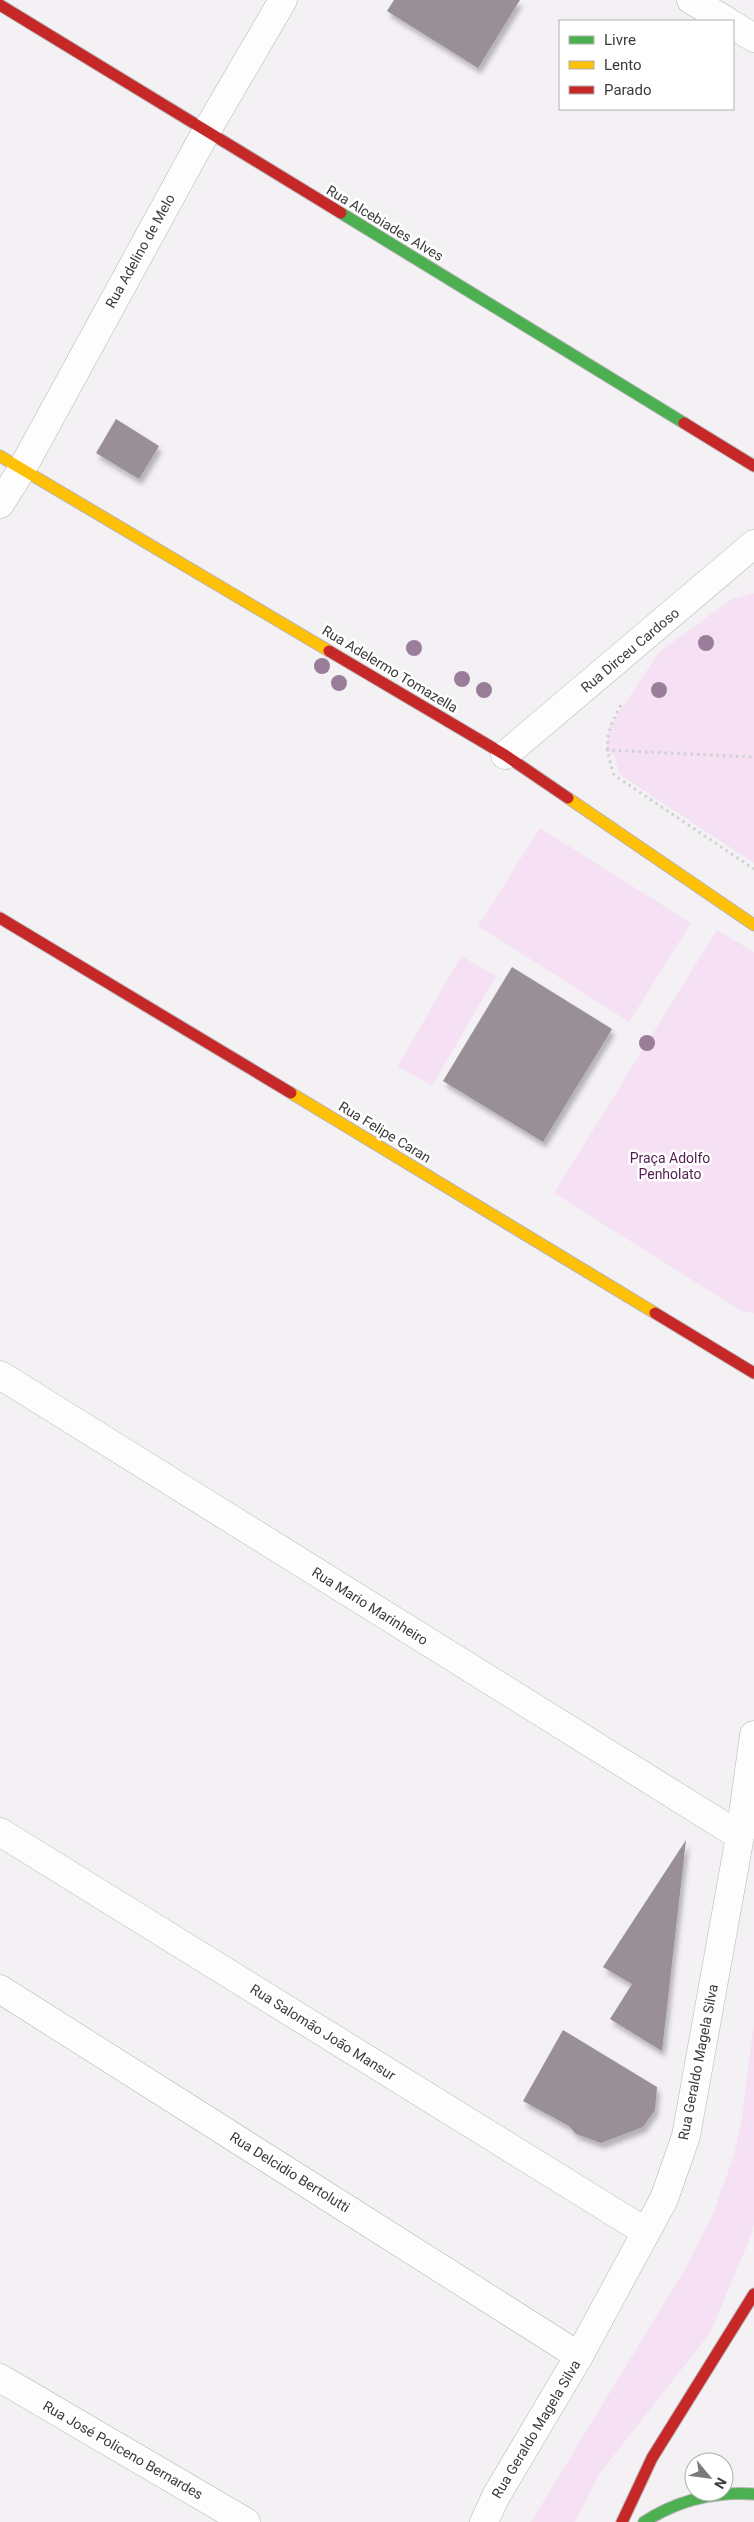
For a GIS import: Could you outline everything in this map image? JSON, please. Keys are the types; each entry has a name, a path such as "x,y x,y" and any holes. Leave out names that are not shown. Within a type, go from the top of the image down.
{"street":[{"name":"Rua Adelino de Melo","path":"0,504 11,462 284,0"},
{"path":"691,0 725,20"},
{"name":"Rua Alcebiades Alves","path":"0,5 754,466"},
{"path":"734,26 754,38"},
{"name":"Rua Adelermo Tomazella","path":"11,462 505,755 754,925"},
{"name":"Rua Dirceu Cardoso","path":"505,755 754,544"},
{"name":"Rua Felipe Caran","path":"0,918 754,1373"},
{"name":"Rua Mario Marinheiro","path":"0,1375 740,1836"},
{"name":"Rua Geraldo Magela Silva","path":"484,2522 496,2496 579,2356 664,2199 686,2136 740,1836 754,1734"},
{"name":"Rua Salomão João Mansur","path":"0,1832 646,2232"},
{"name":"Rua Delcidio Bertolutti","path":"0,1989 579,2356"},
{"path":"622,2522 652,2458 754,2294"},
{"name":"Rua José Policeno Bernardes","path":"0,2378 246,2522"},
{"path":"644,2522 671,2506 688,2499 725,2493 754,2494"}],"path":[{"path":"622,703 610,726 606,750 614,775 754,869"},
{"path":"606,750 754,757"}],"green space":[{"path":"754,593 754,863 619,774 615,757 606,750 610,726 659,652 732,599"},
{"path":"540,828 691,923 629,1022 478,926"},
{"name":"Praça Adolfo Penholato","path":"717,930 754,952 754,1313 743,1312 554,1193"},
{"path":"461,956 496,976 432,1086 398,1066"},
{"path":"754,2022 754,2223 750,2238 710,2333 600,2473 575,2522 531,2522 685,2269 713,2214 734,2155 742,2118"}],"building":[{"path":"394,0 520,0 478,68 387,11"},
{"path":"116,419 159,446 139,479 96,453"},
{"path":"512,967 612,1029 543,1142 443,1081"},
{"path":"686,1840 662,2051 610,2019 632,1984 603,1967"},
{"path":"563,2030 657,2087 655,2110 643,2127 601,2143 576,2134 569,2126 523,2101"}],"traffic: fast":[{"path":"341,213 684,423"},
{"path":"644,2522 670,2508 696,2499 724,2494 754,2494"}],"traffic: slow":[{"path":"0,456 329,651"},
{"path":"568,798 754,925"},
{"path":"291,1093 655,1313"}],"traffic: jam":[{"path":"0,5 341,213"},
{"path":"684,423 754,466"},
{"path":"329,651 505,755 568,798"},
{"path":"0,918 291,1093"},
{"path":"655,1313 754,1373"},
{"path":"622,2522 652,2458 754,2294"}]}
